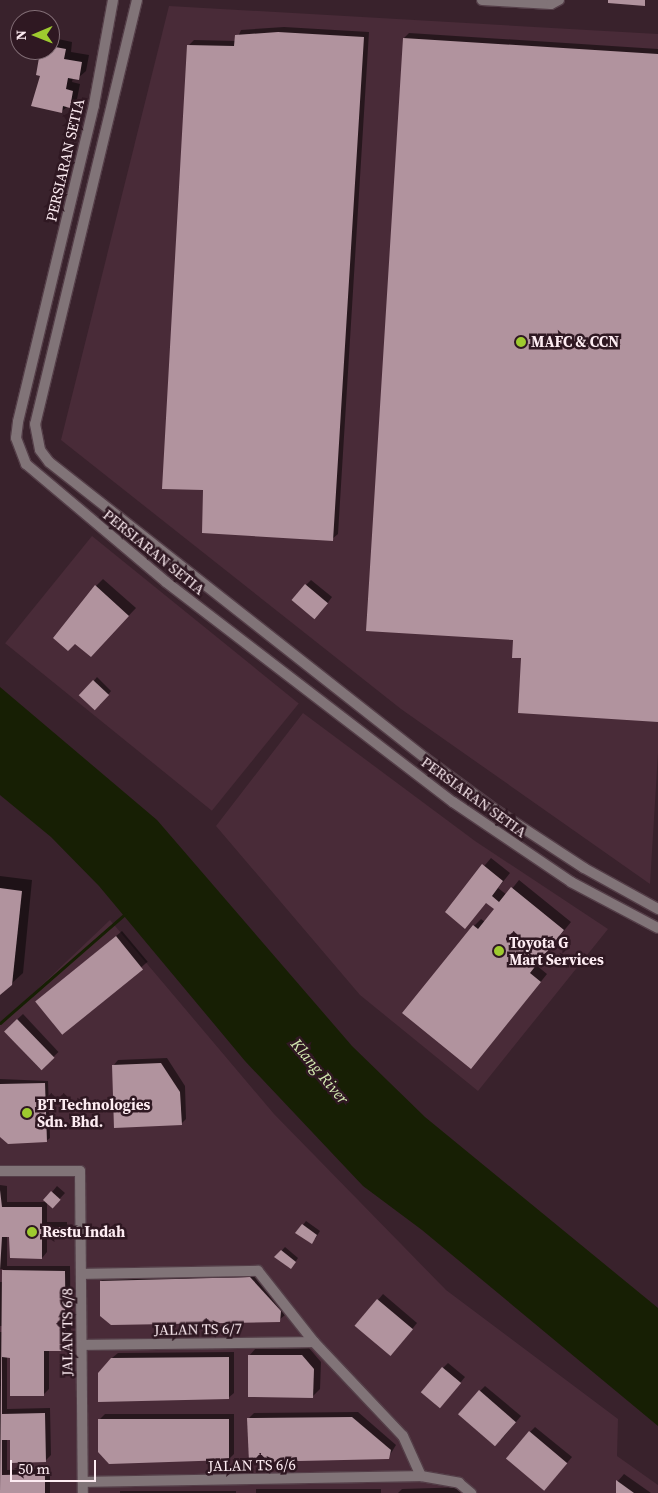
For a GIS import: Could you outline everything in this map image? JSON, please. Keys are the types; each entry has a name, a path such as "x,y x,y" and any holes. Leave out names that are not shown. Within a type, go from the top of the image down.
{"street":[{"name":"PERSIARAN SETIA","path":"114,0 94,105 18,422 18,446 26,464 74,507 368,738 518,848 613,906 658,928"},
{"path":"18,446 37,443 35,424 137,0"},
{"path":"482,0 551,4 559,0"},
{"name":"PERSIARAN SETIA","path":"37,443 49,462 425,758 506,818 600,877 658,909"},
{"name":"JALAN TS 6/8","path":"0,1171 80,1170 83,1493"},
{"path":"82,1274 258,1272 314,1342 403,1436 420,1476"},
{"name":"JALAN TS 6/7","path":"82,1345 314,1342"},
{"name":"JALAN TS 6/6","path":"83,1482 420,1476 459,1483 471,1493"}],"shaded area":[{"path":"169,6 658,34 658,753 650,884 401,709 61,440"},
{"path":"92,536 299,703 212,811 5,643"},
{"path":"303,713 475,841 608,929 478,1091 360,995 216,826"},
{"path":"110,920 274,1114 446,1290 618,1419 617,1456 658,1485 658,1493 0,1493 0,1025"}],"water":[{"name":"Klang River","path":"0,687 157,820 352,1046 425,1117 658,1308 658,1426 422,1230 363,1186 245,1061 99,886 51,837 0,795"}],"building":[{"path":"608,0 645,0 645,6 608,3"},
{"path":"278,32 364,37 333,541 202,533 203,490 162,489 187,45 234,46 235,35"},
{"name":"MAFC & CCN","path":"403,38 658,54 658,722 518,713 521,658 512,658 513,640 366,631"},
{"path":"60,48 66,49 64,59 82,62 79,80 68,78 66,89 73,91 70,108 63,106 62,113 31,106 40,76 36,75 39,60 60,60"},
{"path":"305,584 328,603 314,619 292,600"},
{"path":"95,585 129,616 91,657 75,644 68,651 53,638"},
{"path":"93,680 109,695 95,710 79,695"},
{"name":"Toyota G Mart Services","path":"482,864 503,881 492,896 499,902 511,887 564,930 530,973 541,982 471,1069 402,1013 473,925 478,929 494,909 486,903 465,929 445,912"},
{"path":"0,888 22,891 12,985 0,995"},
{"path":"116,936 143,969 62,1035 35,1001"},
{"path":"17,1019 55,1058 42,1070 4,1032"},
{"path":"161,1063 180,1092 182,1125 114,1128 112,1065"},
{"name":"BT Technologies Sdn. Bhd.","path":"45,1083 47,1142 8,1144 0,1137 0,1084"},
{"name":"Restu Indah","path":"0,1190 2,1207 42,1207 42,1227 62,1227 62,1238 42,1238 42,1259 10,1258 9,1237 2,1237 0,1270"},
{"path":"51,1191 61,1200 53,1209 43,1200"},
{"path":"302,1224 317,1235 312,1244 295,1233"},
{"path":"281,1250 296,1262 291,1269 274,1257"},
{"path":"2,1270 65,1271 66,1351 44,1351 44,1396 10,1396 10,1358 2,1357 2,1414 45,1413 46,1462 10,1463 10,1440 2,1440 2,1475 45,1474 45,1493 0,1493"},
{"path":"250,1277 281,1311 280,1322 111,1325 100,1316 100,1281"},
{"path":"377,1299 413,1329 391,1356 355,1326"},
{"path":"248,1355 302,1355 314,1369 313,1398 248,1397"},
{"path":"229,1357 229,1399 98,1402 98,1373 111,1358"},
{"path":"442,1367 461,1383 440,1408 421,1392"},
{"path":"479,1390 516,1422 495,1446 458,1414"},
{"path":"352,1417 391,1450 389,1459 249,1462 247,1418"},
{"path":"98,1419 229,1419 229,1460 109,1464 98,1452"},
{"path":"529,1431 567,1463 544,1491 506,1459"},
{"path":"616,1480 634,1493 616,1493"}],"waterway":[{"path":"0,1023 126,913"}],"place":[{"name":"MAFC & CCN","path":"521,342"},
{"name":"Toyota G Mart Services","path":"499,951"},
{"name":"BT Technologies Sdn. Bhd.","path":"27,1113"},
{"name":"Restu Indah","path":"32,1232"}]}
